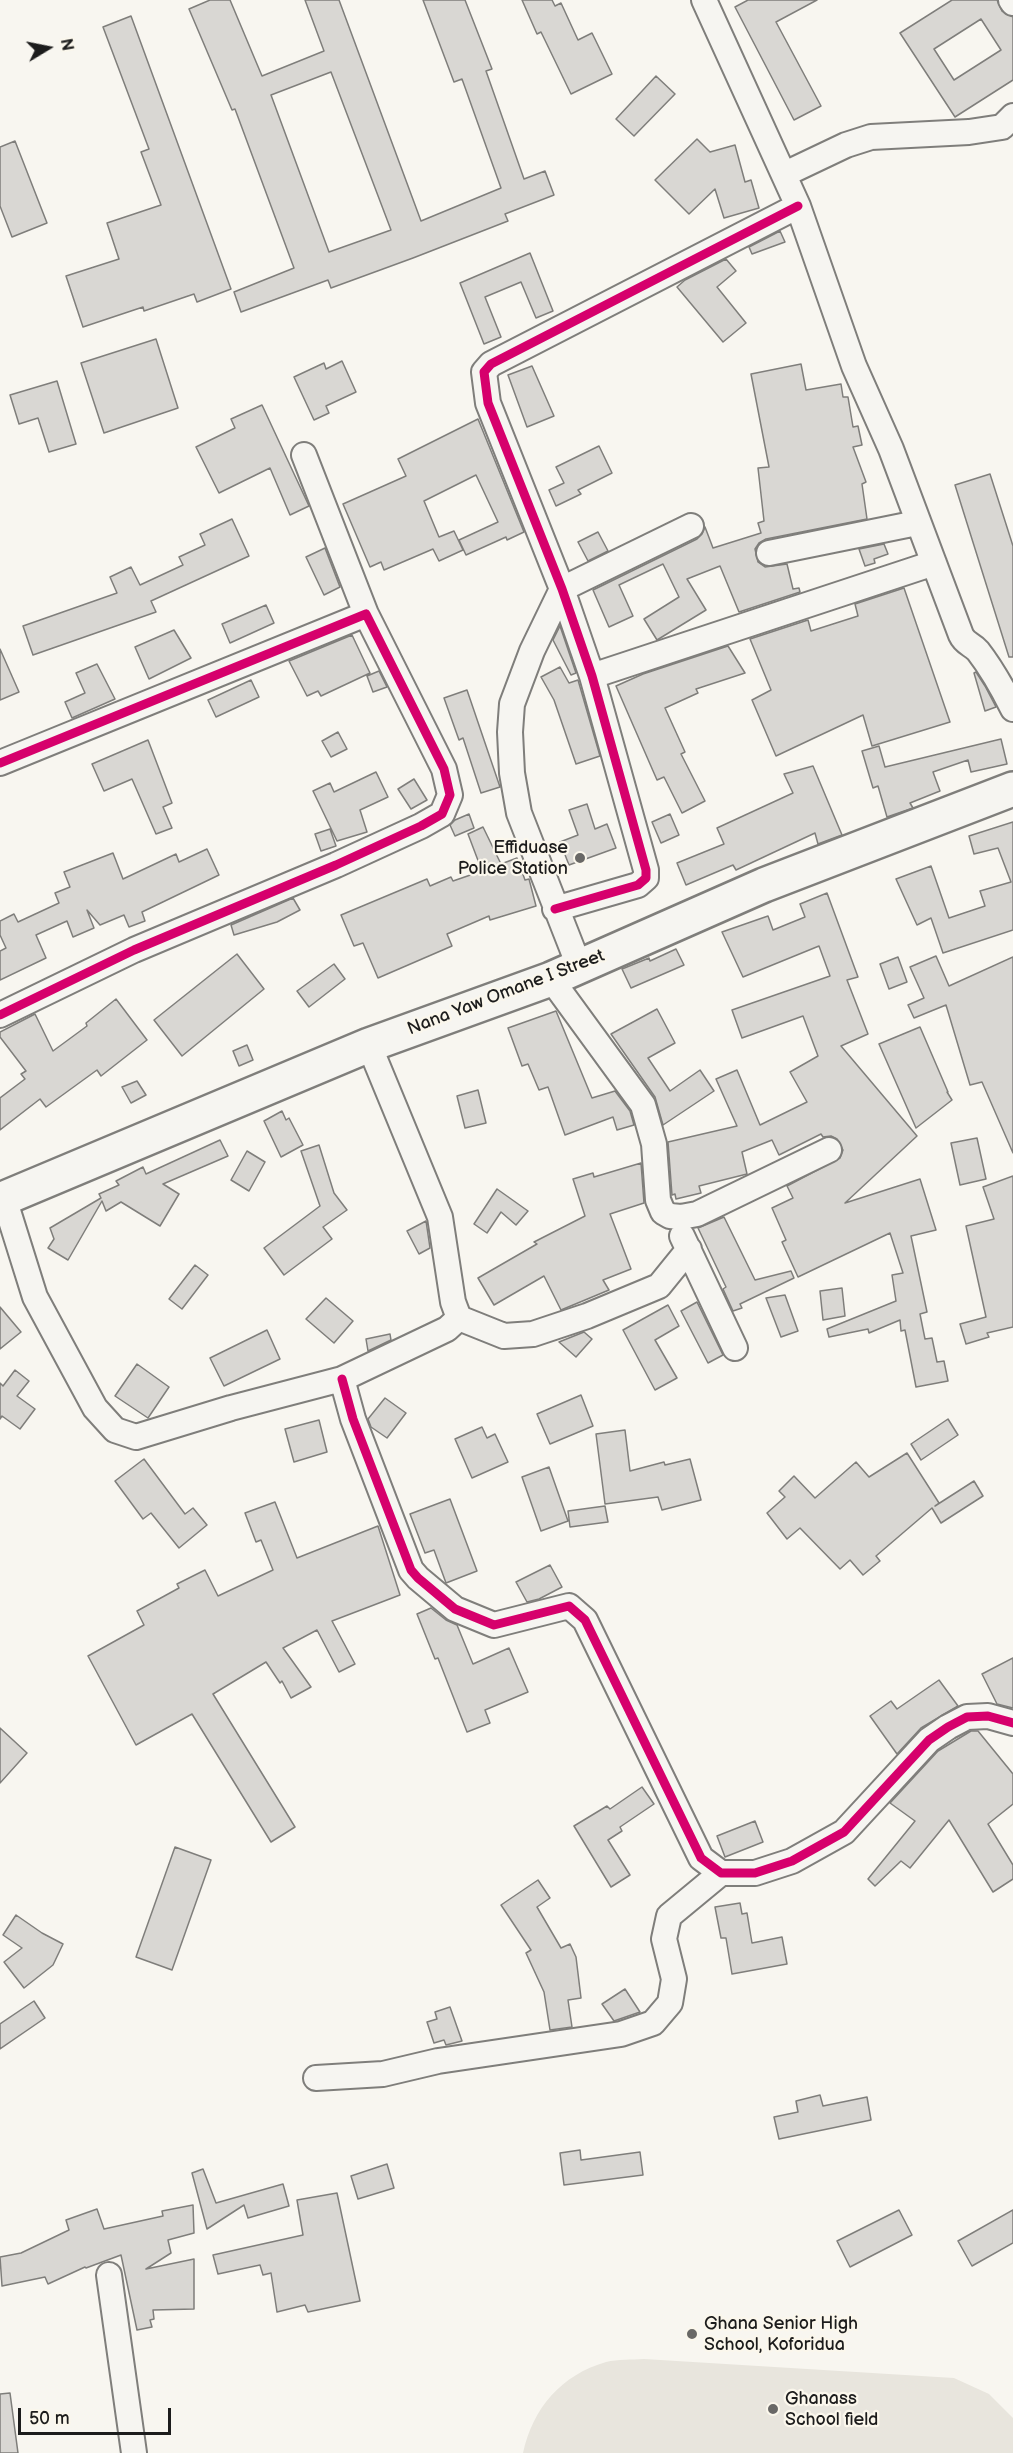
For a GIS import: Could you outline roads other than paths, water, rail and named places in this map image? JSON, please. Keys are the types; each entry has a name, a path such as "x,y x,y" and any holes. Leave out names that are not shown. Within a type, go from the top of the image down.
{"main road":[{"name":"Nana Yaw Omane I Street","path":"2,1199 369,1045 565,972 764,885 1013,789"}],"street":[{"path":"704,0 798,206 854,366 891,449 917,524 964,642 976,649 1001,684 1013,709"},
{"path":"785,174 846,145 871,137 969,132 1002,127 1013,116"},
{"path":"555,909 638,885 646,878 646,870 592,676 562,589 488,403 484,372 491,364 798,206"},
{"path":"0,1015 134,950 336,865 442,814 450,795 444,769 366,614 304,455"},
{"path":"769,553 917,524"},
{"path":"691,526 562,589 532,651 512,704 510,732 512,773 519,813 555,909 565,972 643,1105 654,1144 658,1200 663,1212 670,1216 681,1217 697,1214 829,1150"},
{"path":"592,676 934,563"},
{"path":"0,763 366,614"},
{"path":"369,1045 440,1217 453,1302 459,1318 504,1336 533,1334 587,1316 659,1286 689,1249"},
{"path":"2,1199 35,1297 95,1408 115,1430 136,1437 231,1408 342,1379 447,1329 459,1318"},
{"path":"670,1216 689,1249 735,1348"},
{"path":"342,1379 353,1419 411,1570 455,1608 494,1625 569,1606 585,1620 696,1850 701,1858 721,1873 755,1873 792,1861 844,1832 929,1740 948,1726 967,1717 988,1716 1013,1722"},
{"path":"316,2078 383,2074 438,2061 621,2034 653,2023 670,2003 674,1979 664,1940 669,1916 721,1873"},
{"path":"109,2275 134,2453"}],"place":[{"name":"Effiduase Police Station","path":"580,858"},
{"name":"Ghana Senior High School, Koforidua","path":"692,2334"},
{"name":"Ghanass School field","path":"773,2409"}]}
